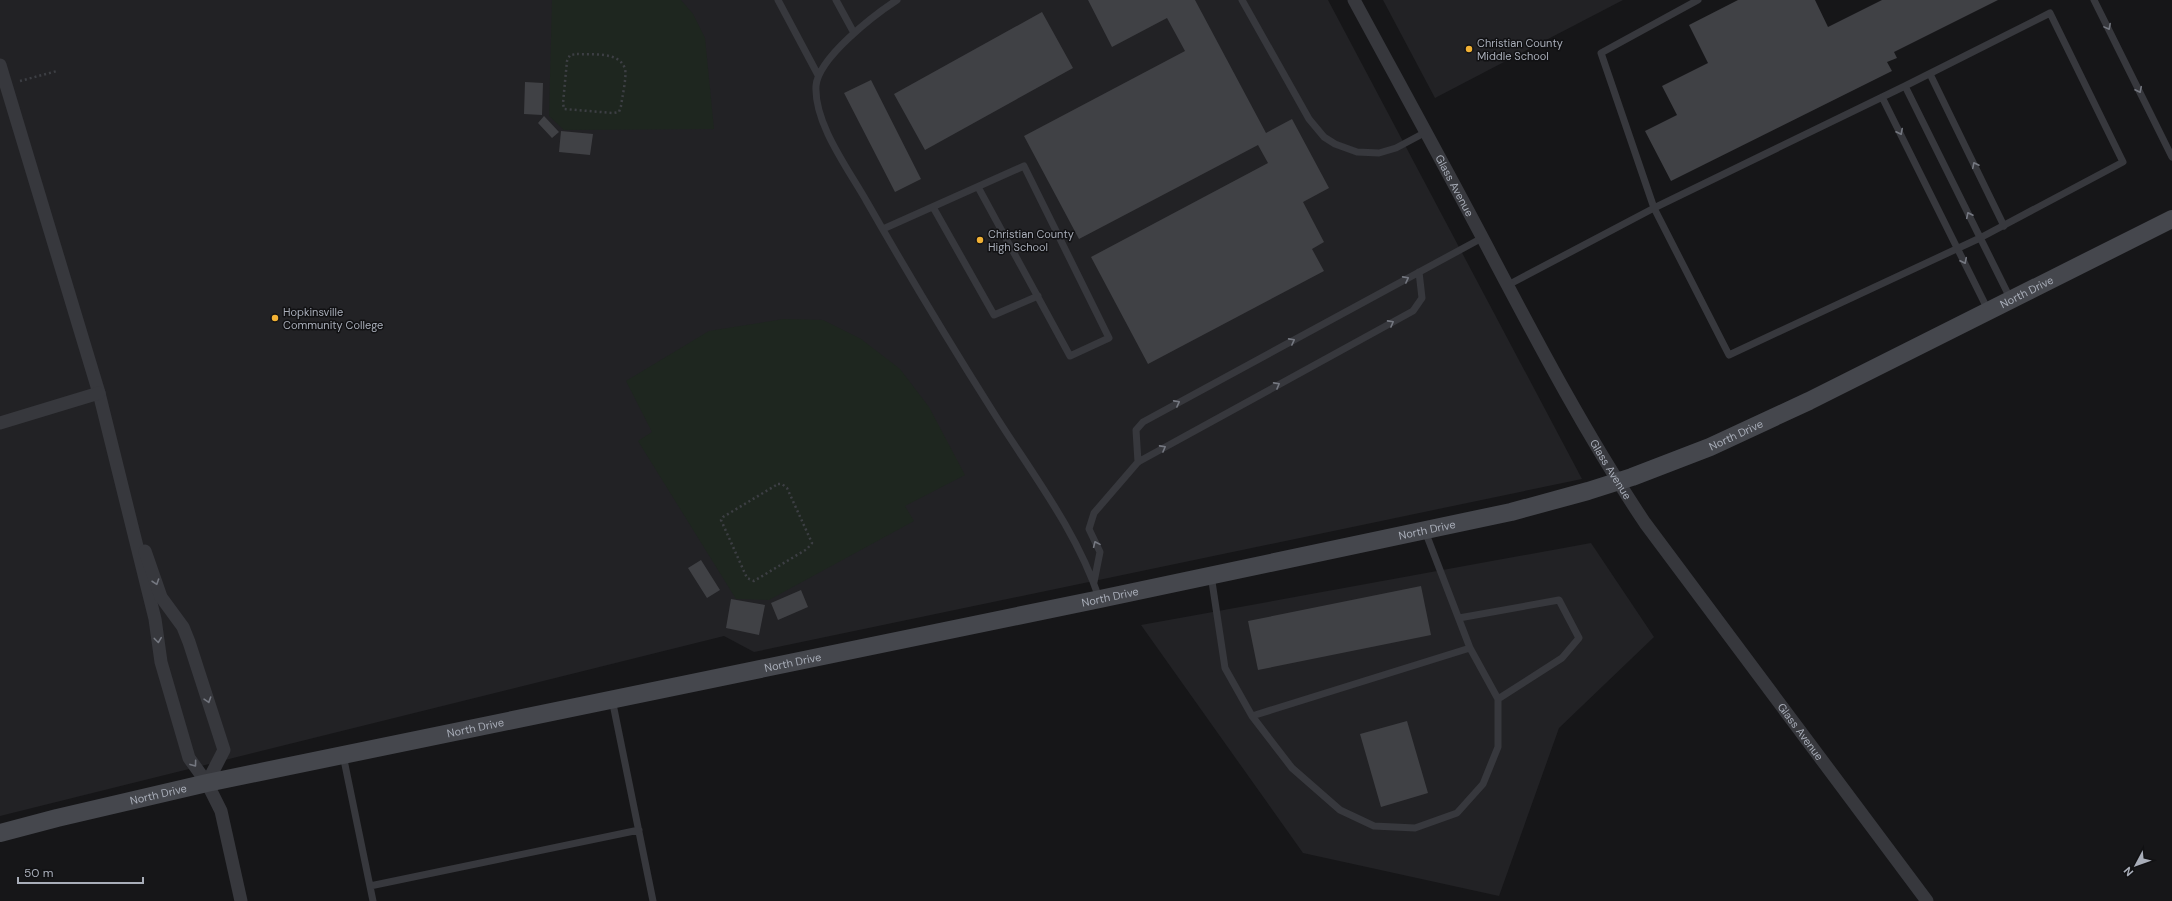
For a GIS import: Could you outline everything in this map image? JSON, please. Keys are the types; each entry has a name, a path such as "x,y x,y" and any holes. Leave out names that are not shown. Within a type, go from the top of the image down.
{"main road":[{"name":"North Drive","path":"0,833 207,783 1100,599 1511,512 1617,482 1710,447 1802,404 1989,312 2172,219"}],"street":[{"name":"Glass Avenue","path":"1354,0 1598,451 1617,482 1645,524 1927,901"},
{"path":"0,65 99,393 156,619 161,662 189,758 207,783 221,811 241,901"},
{"path":"0,423 99,393"},
{"path":"124,493 161,597 183,626 224,750 207,783"}],"lane":[{"path":"778,0 818,75"},
{"path":"836,0 854,33"},
{"path":"897,0 886,3 854,33 822,67 818,75 816,96 818,109 829,136 883,229 992,410 1054,506 1084,560 1100,599"},
{"path":"1242,0 1309,119 1324,138 1335,144 1357,152 1379,153 1396,148 1426,132"},
{"path":"1508,286 1654,208 1906,86 2050,13 2123,162 1958,249 1729,355 1654,208 1601,53 1698,0"},
{"path":"2094,0 2172,157"},
{"path":"1930,74 2004,226"},
{"path":"1906,86 2011,300"},
{"path":"1882,97 1989,312"},
{"path":"883,229 1024,166 1109,338 1070,356 978,187"},
{"path":"933,207 994,315 1038,296"},
{"path":"1138,462 1136,430 1143,422 1482,238"},
{"path":"1094,582 1100,552 1090,529 1094,513 1138,462 1413,311 1422,298 1419,272"},
{"path":"1211,575 1225,668 1252,716 1292,768 1340,810 1374,826 1415,828 1457,813 1483,784 1498,747 1498,700 1470,648 1425,530"},
{"path":"1459,618 1559,600 1579,638 1562,658 1498,700"},
{"path":"1252,716 1470,648"},
{"path":"612,699 653,901"},
{"path":"343,755 373,901"},
{"path":"370,886 639,830"}],"path":[{"path":"570,55 612,56 619,61 625,69 621,106 618,112 570,111 564,109 563,103 567,61 570,55"},
{"path":"6,85 57,70"},
{"path":"778,484 782,484 788,488 812,543 807,549 754,581 747,578 721,520 723,517 778,484"}],"shaded area":[{"path":"0,0 1328,0 1582,479 754,652 724,636 0,816"},
{"path":"552,0 681,0 693,14 705,38 714,129 564,130 549,116"},
{"name":"Christian County Middle School","path":"1383,0 1623,0 1435,98"},
{"path":"784,319 823,320 861,339 900,369 929,407 965,475 905,506 914,521 769,600 736,599 638,441 652,432 626,381 709,331"},
{"path":"1591,543 1654,637 1559,728 1499,896 1303,853 1141,625"}],"building":[{"path":"1088,0 1195,0 1266,133 1292,119 1329,188 1303,202 1324,242 1312,249 1324,271 1148,364 1091,257 1268,163 1258,145 1079,239 1024,136 1185,51 1167,18 1112,47"},
{"path":"1738,0 1815,0 1828,27 1882,0 1998,0 1894,52 1897,58 1887,62 1892,71 1671,181 1645,131 1677,115 1662,86 1708,63 1689,25"},
{"path":"1042,12 1073,68 925,150 894,94"},
{"path":"871,80 921,179 895,192 844,93"},
{"path":"525,82 543,83 542,115 524,114"},
{"path":"544,116 559,132 552,138 538,123"},
{"path":"561,131 593,134 590,155 559,152"},
{"path":"701,560 720,590 707,598 688,568"},
{"path":"1421,586 1431,635 1258,670 1248,621"},
{"path":"801,590 808,607 778,620 771,603"},
{"path":"731,599 765,605 759,635 726,628"},
{"path":"1407,721 1428,793 1381,807 1360,734"}],"place":[{"name":"Christian County Middle School","path":"1469,49"},
{"name":"Christian County High School","path":"980,240"},
{"name":"Hopkinsville Community College","path":"275,318"}]}
